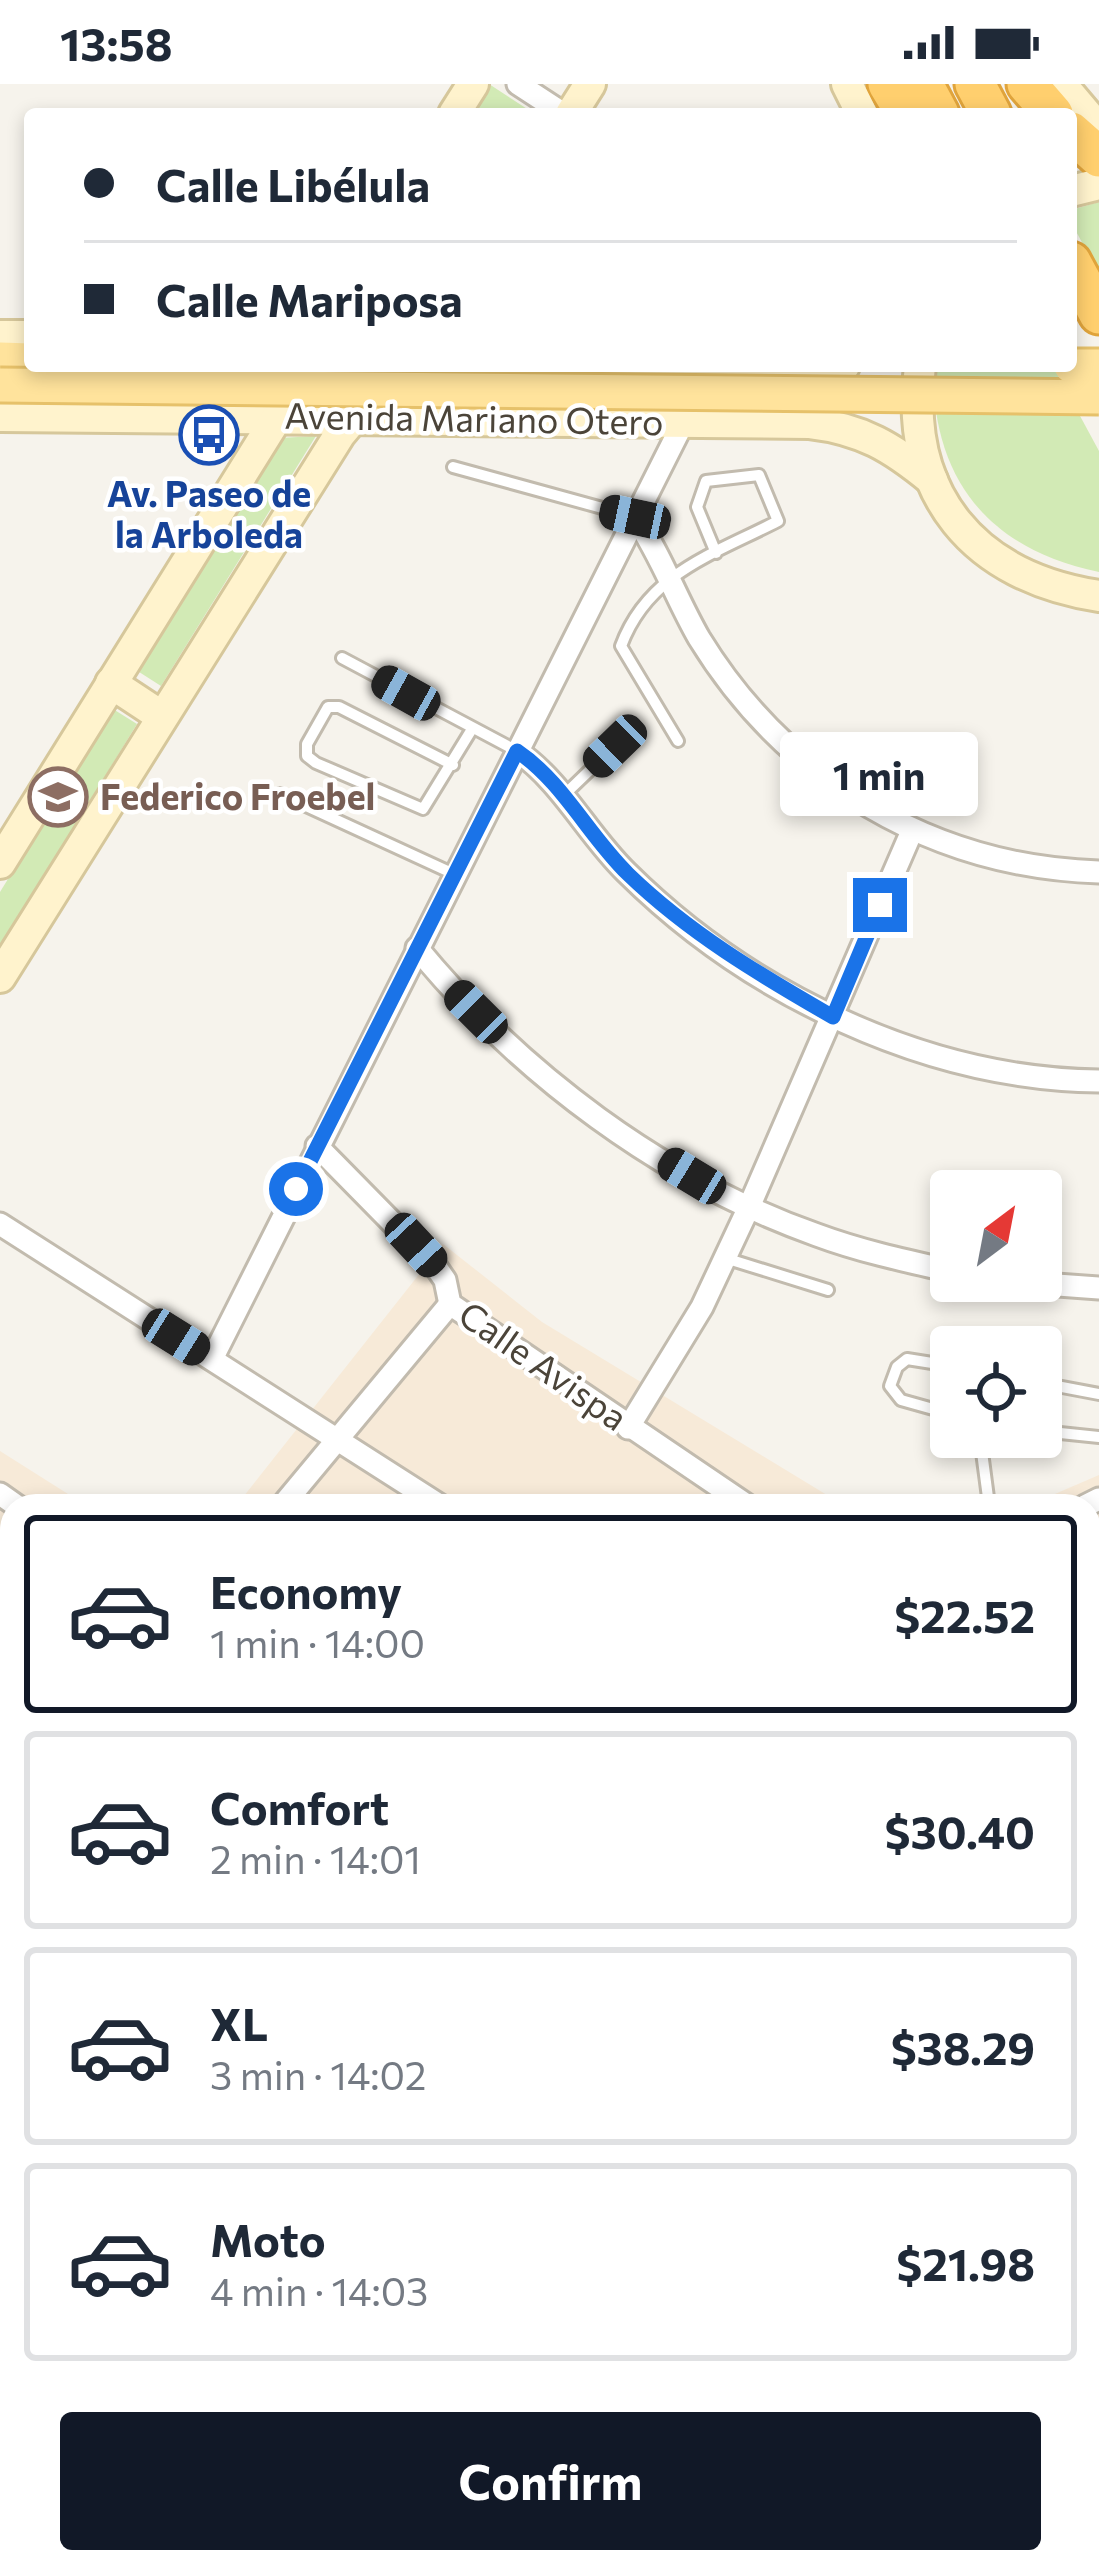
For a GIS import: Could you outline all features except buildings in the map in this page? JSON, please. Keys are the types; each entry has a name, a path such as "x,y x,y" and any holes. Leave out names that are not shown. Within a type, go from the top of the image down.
{"highway":[{"path":"1027,84 1064,108"},
{"path":"1081,119 1099,158"},
{"path":"1077,273 1099,314"},
{"path":"1075,372 1099,415"}],"main road":[{"path":"0,863 305,372"},
{"path":"0,977 352,417 391,372"},
{"path":"919,372 920,438 932,480 953,518 982,550 1018,574 1099,612"},
{"name":"Avenida Mariano Otero","path":"0,385 1099,397"},
{"name":"Avenida Mariano Otero","path":"0,416 842,426 890,446 932,480"},
{"path":"1018,574 1057,590 1099,596"},
{"path":"111,682 161,716"}],"street":[{"path":"518,84 558,108"},
{"path":"212,1359 684,421"},
{"path":"635,517 723,673 770,729 817,772 912,831 990,858 1099,872"},
{"path":"517,751 550,778 592,836 661,904 744,965 833,1017 942,1057 1038,1077 1099,1081"},
{"path":"628,1428 694,1322 725,1258 912,831"},
{"path":"417,948 476,1012 556,1085 648,1150 749,1207 818,1235 930,1265"},
{"name":"Calle Avispa","path":"317,1146 436,1267 445,1280 450,1304 730,1494"},
{"path":"0,1223 422,1494"},
{"path":"1062,1285 1099,1288"},
{"path":"292,1494 450,1304"}],"lane":[{"path":"453,467 635,517"},
{"path":"678,741 621,646 642,602 669,578 716,553 778,520 759,475 706,481 698,507 716,553"},
{"path":"342,658 517,751"},
{"path":"453,765 339,707 328,707 307,744 307,756 316,763 423,808 453,765 472,729"},
{"path":"563,796 615,746"},
{"path":"280,794 454,874"},
{"path":"725,1258 828,1290"},
{"path":"930,1363 907,1359 897,1367 890,1387 901,1400 930,1408"},
{"path":"1062,1387 1099,1394"},
{"path":"1062,1433 1099,1437"},
{"path":"983,1458 988,1494"}],"shaded area":[{"path":"443,1244 542,1322 825,1494 245,1494"},
{"path":"0,1451 68,1494 0,1494"},
{"path":"1099,1475 1099,1494 1055,1494"}],"green space":[{"path":"489,84 526,108 474,108"},
{"path":"1099,202 1099,274 1077,233 1077,208"},
{"path":"933,372 1056,372 1099,451 1099,572 1026,546 997,527 956,475 935,406"},
{"path":"316,436 161,686 136,670 279,438"},
{"path":"113,709 137,724 0,948 0,892"}],"place":[{"name":"Av. Paseo de la Arboleda","path":"209,435"},
{"name":"Federico Froebel","path":"58,797"}],"route":[{"path":"296,1189 517,751 550,778 592,836 661,904 744,965 833,1017 880,905"}]}
